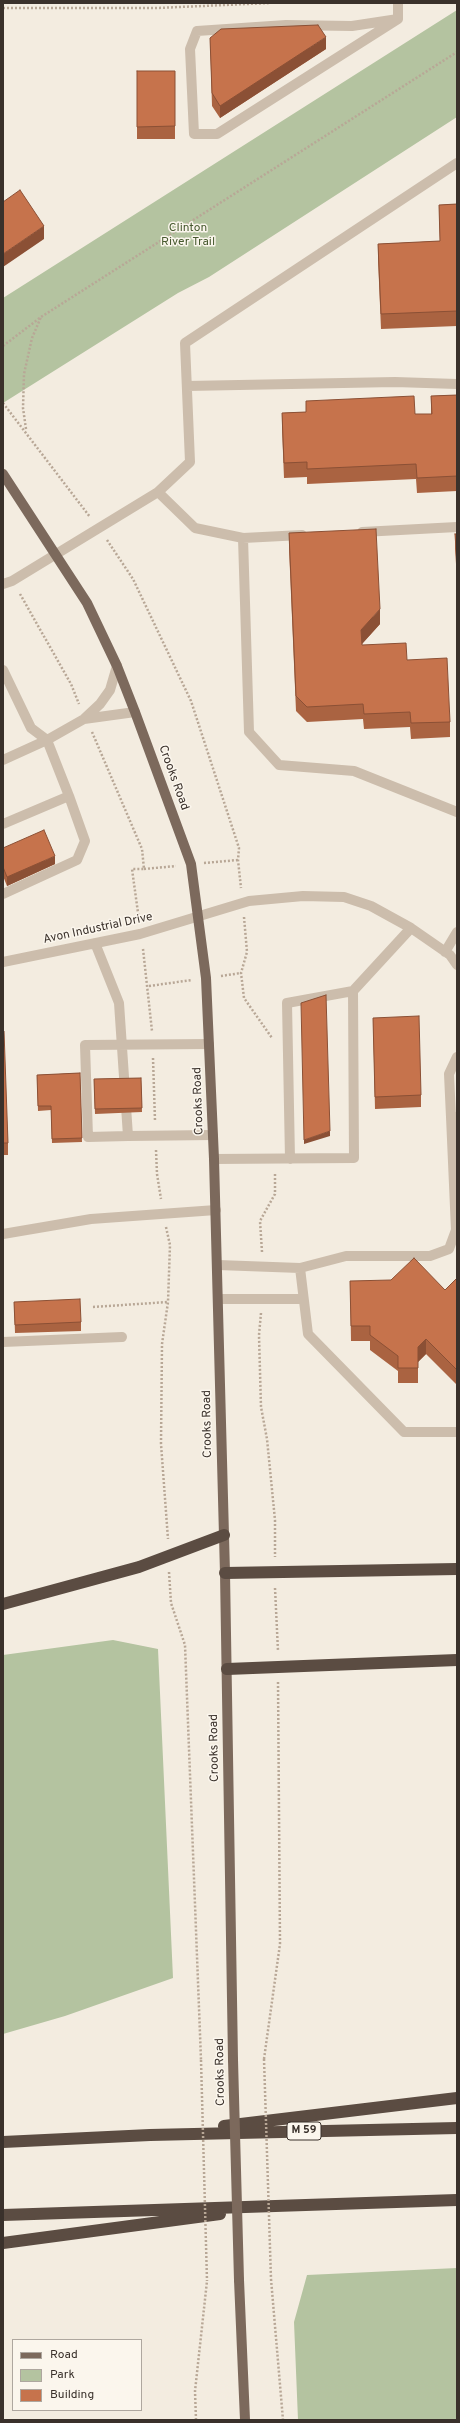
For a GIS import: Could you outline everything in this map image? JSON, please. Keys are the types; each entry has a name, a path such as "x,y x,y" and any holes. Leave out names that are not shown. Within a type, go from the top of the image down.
{"highway":[{"path":"3,1604 99,1578 168,1557 224,1535"},
{"path":"225,1573 457,1569"},
{"path":"227,1669 457,1660"},
{"path":"150,2135 457,2098"},
{"name":"M 59","path":"3,2142 150,2135 457,2128"},
{"path":"3,2215 457,2200"},
{"path":"3,2243 291,2205"}],"main road":[{"name":"Crooks Road","path":"3,474 87,603 117,666 190,864 206,978 218,1265 227,1669 233,2060 245,2420"}],"street":[{"path":"398,3 398,19"},
{"path":"398,19 217,134 194,134 190,49 197,31 286,25 352,26 398,19"},
{"path":"7,582 158,492 190,462 185,343 457,163"},
{"path":"187,386 395,382 457,384"},
{"path":"158,492 195,528 243,538 315,534"},
{"path":"355,532 457,527"},
{"path":"243,538 249,732 279,765 354,771 457,812"},
{"path":"3,760 47,740 85,718 100,704 110,690 117,666"},
{"path":"3,670 31,728 47,740 85,841 77,860 3,894"},
{"path":"85,718 135,712"},
{"path":"3,824 69,796"},
{"name":"Avon Industrial Drive","path":"3,962 140,934 197,918 249,901 303,896 344,897 371,906 411,928 445,952 457,965"},
{"path":"290,1159 286,1003 353,991 411,928"},
{"path":"445,952 457,932"},
{"path":"96,943 119,1002 128,1136"},
{"path":"214,1159 354,1158 353,991"},
{"path":"209,1044 85,1045 88,1137 213,1135"},
{"path":"218,1265 300,1268 346,1256 430,1256 449,1248 456,1230 454,1117 449,1074 457,1057"},
{"path":"3,1234 60,1223 164,1213 216,1210"},
{"path":"300,1268 308,1334 404,1432 457,1432"},
{"path":"218,1299 304,1299"},
{"path":"3,1342 122,1337"}],"path":[{"path":"3,8 157,8 270,3"},
{"path":"3,346 41,317 457,52"},
{"path":"26,430 22,408 24,374 32,338 41,317"},
{"path":"7,582 71,684 142,848 144,869 132,869 140,934 149,986 153,1044 157,1174 170,1245 168,1302 162,1344 161,1444 171,1602 185,1645 201,2060 208,2281 195,2391 196,2420"},
{"path":"93,1307 168,1302"},
{"path":"264,2059 270,2279 282,2420"}],"green space":[{"name":"Clinton River Trail","path":"457,10 457,117 209,277 178,293 3,403 3,298"},
{"path":"113,1640 158,1649 173,1978 65,2016 3,2034 3,1655"},
{"path":"457,2268 457,2420 298,2420 294,2322 307,2275"}],"building":[{"path":"318,25 326,37 220,106 212,93 210,38 221,29"},
{"path":"137,71 175,71 175,126 137,127"},
{"path":"20,190 44,226 3,254 3,202"},
{"path":"457,204 457,311 381,314 378,244 440,241 439,205"},
{"path":"457,395 457,476 417,478 416,464 307,469 307,462 284,463 282,413 306,412 306,401 414,396 415,414 432,414 431,396"},
{"path":"376,529 380,609 361,630 362,645 406,643 407,660 447,658 450,722 411,723 410,712 364,714 363,704 307,707 296,696 289,533"},
{"path":"455,534 457,534 457,564"},
{"path":"44,830 55,856 7,877 3,867 3,848"},
{"path":"326,995 330,1131 304,1140 301,1003"},
{"path":"419,1016 421,1095 375,1097 373,1018"},
{"path":"4,1031 8,1143 3,1143"},
{"path":"80,1073 82,1138 52,1139 51,1106 38,1106 37,1075"},
{"path":"141,1078 142,1108 95,1109 94,1079"},
{"path":"414,1258 445,1290 457,1278 457,1370 426,1339 418,1347 418,1368 398,1368 398,1356 370,1335 370,1326 351,1326 350,1281 391,1280"},
{"path":"80,1299 81,1322 15,1325 14,1302"}]}
